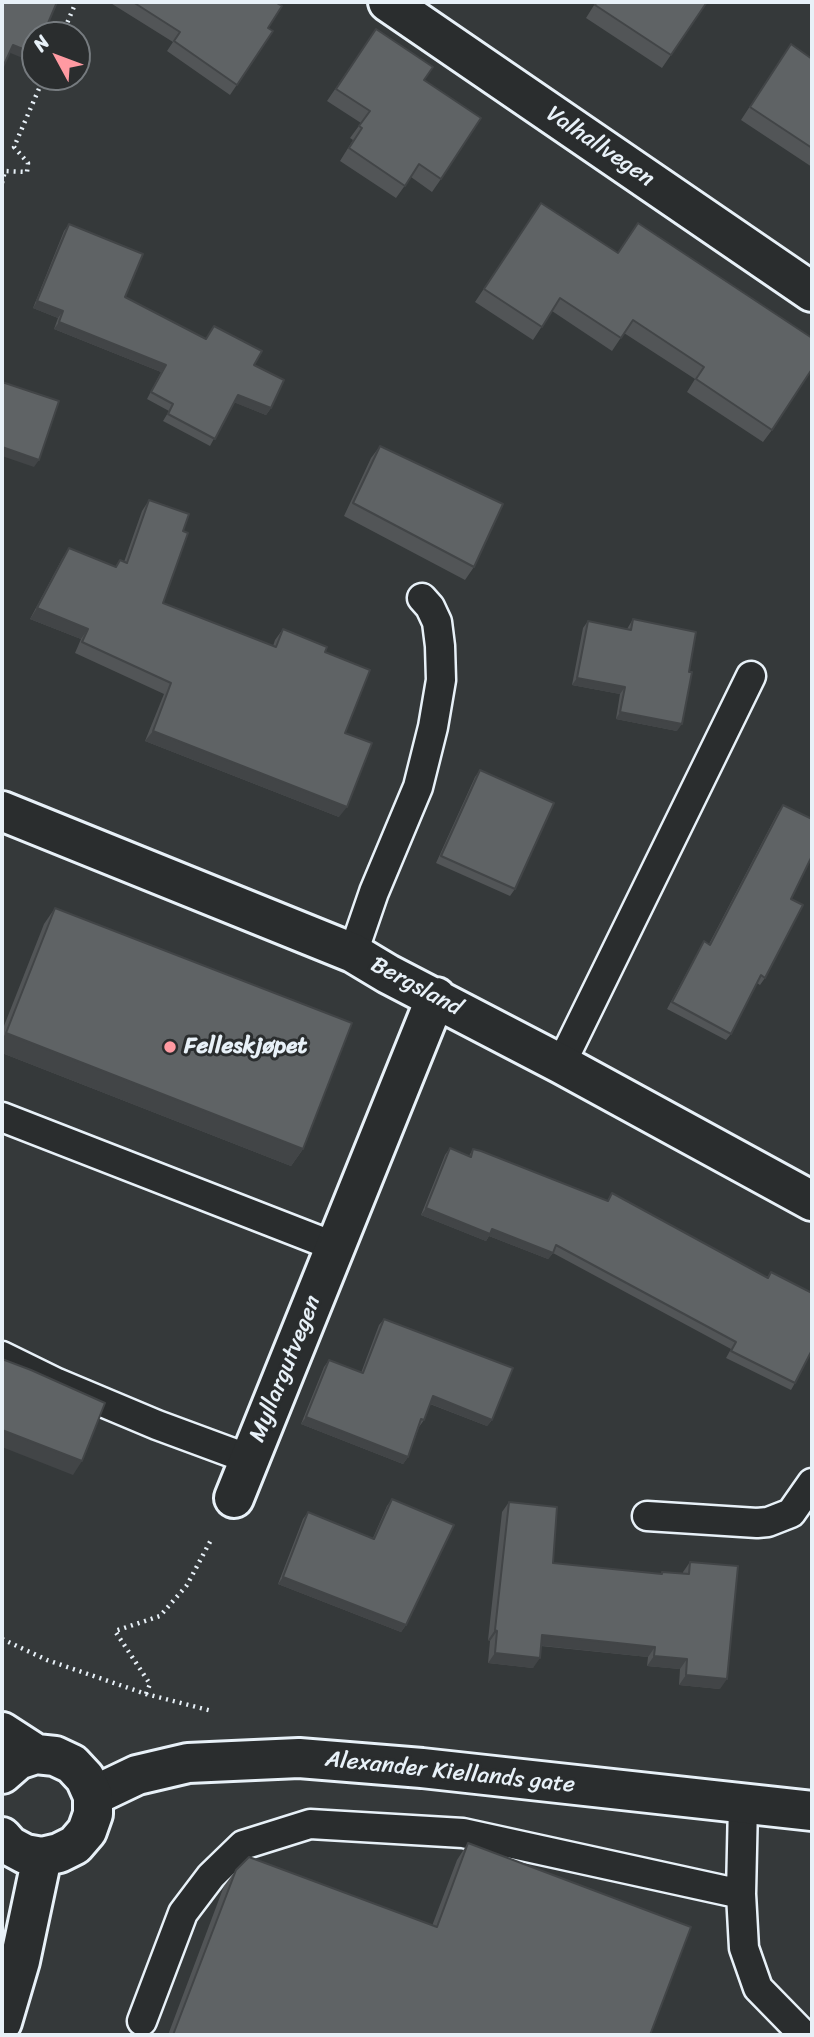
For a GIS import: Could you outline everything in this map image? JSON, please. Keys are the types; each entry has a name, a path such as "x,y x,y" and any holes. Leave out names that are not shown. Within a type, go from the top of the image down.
{"street":[{"name":"Valhallvegen","path":"388,2 812,292"},
{"name":"Bergsland","path":"2,811 353,953 812,1201"},
{"name":"Myllargutvegen","path":"234,1498 436,998"},
{"path":"2,1732 36,1754"},
{"path":"2,1774 18,1760 36,1754 55,1756 72,1764 85,1778 93,1796 93,1814 87,1831 75,1845 59,1853 41,1857 25,1854 10,1846 2,1837"},
{"name":"Alexander Kiellands gate","path":"93,1796 137,1775 188,1763 299,1758 422,1768 812,1811"},
{"path":"2,2022 20,1961 41,1857"}],"lane":[{"path":"353,953 374,892 418,787 433,727 441,680 440,646 437,622 422,598"},
{"path":"561,1064 751,676"},
{"path":"2,1118 336,1247"},
{"path":"2,1356 57,1383 249,1460"},
{"path":"647,1516 768,1522 791,1513 812,1483"},
{"path":"743,1804 741,1894 744,1948 758,1988 804,2035"},
{"path":"142,2021 183,1913 211,1876 243,1845 310,1824 463,1833 741,1894"}],"path":[{"path":"68,21 76,2"},
{"path":"2,183 5,172 27,172 29,163 14,147 38,91"},
{"path":"146,1694 150,1684 115,1632 160,1616 187,1585 234,1498"},
{"path":"2,1639 47,1660 146,1694 222,1714"}],"building":[{"path":"2,2 57,2 49,21 21,21 21,48 13,45 2,69"},
{"path":"133,2 275,2 282,6 268,28 273,31 237,85 174,41 180,32"},
{"path":"597,2 707,2 671,55 595,5"},
{"path":"376,29 433,67 424,80 481,118 441,179 419,164 405,186 349,148 362,128 359,126 370,111 336,89"},
{"path":"791,44 812,59 812,148 750,107"},
{"path":"541,203 618,253 638,223 812,338 812,369 772,430 696,379 704,367 633,320 621,338 560,298 542,327 484,289"},
{"path":"69,224 143,254 125,297 206,339 214,326 262,351 254,365 284,380 271,408 238,395 215,439 168,414 173,404 151,392 166,365 59,322 63,311 37,301"},
{"path":"2,382 59,401 39,460 2,447"},
{"path":"380,446 503,504 474,567 353,503"},
{"path":"149,500 189,514 183,531 188,533 163,603 276,647 283,629 327,647 325,652 370,670 345,733 372,743 347,807 153,731 171,683 82,642 88,629 37,608 69,548 116,567 120,560 127,563"},
{"path":"633,619 696,632 682,724 620,712 625,687 577,678 588,621 631,630"},
{"path":"480,770 554,803 515,889 441,856"},
{"path":"783,805 812,819 812,856 791,899 803,905 765,978 761,975 731,1034 672,1002 704,941 710,945"},
{"name":"Felleskjøpet","path":"55,908 352,1023 303,1149 6,1033"},
{"path":"450,1148 471,1157 473,1149 481,1151 608,1201 612,1193 768,1278 771,1272 812,1293 812,1350 795,1383 731,1351 736,1342 556,1245 553,1253 492,1229 490,1234 426,1208"},
{"path":"384,1319 513,1368 492,1420 433,1396 424,1420 421,1419 408,1457 306,1417 329,1360 363,1373"},
{"path":"2,1359 105,1403 82,1461 2,1430"},
{"path":"392,1499 454,1525 406,1625 283,1577 308,1512 374,1539"},
{"path":"509,1502 557,1507 553,1563 662,1574 689,1574 690,1562 738,1566 727,1679 686,1675 687,1659 654,1656 655,1647 542,1635 540,1658 495,1653 495,1630"},
{"path":"468,1843 691,1927 650,2035 173,2035 236,1870 249,1857 437,1927"}],"place":[{"name":"Felleskjøpet","path":"170,1047"}]}
